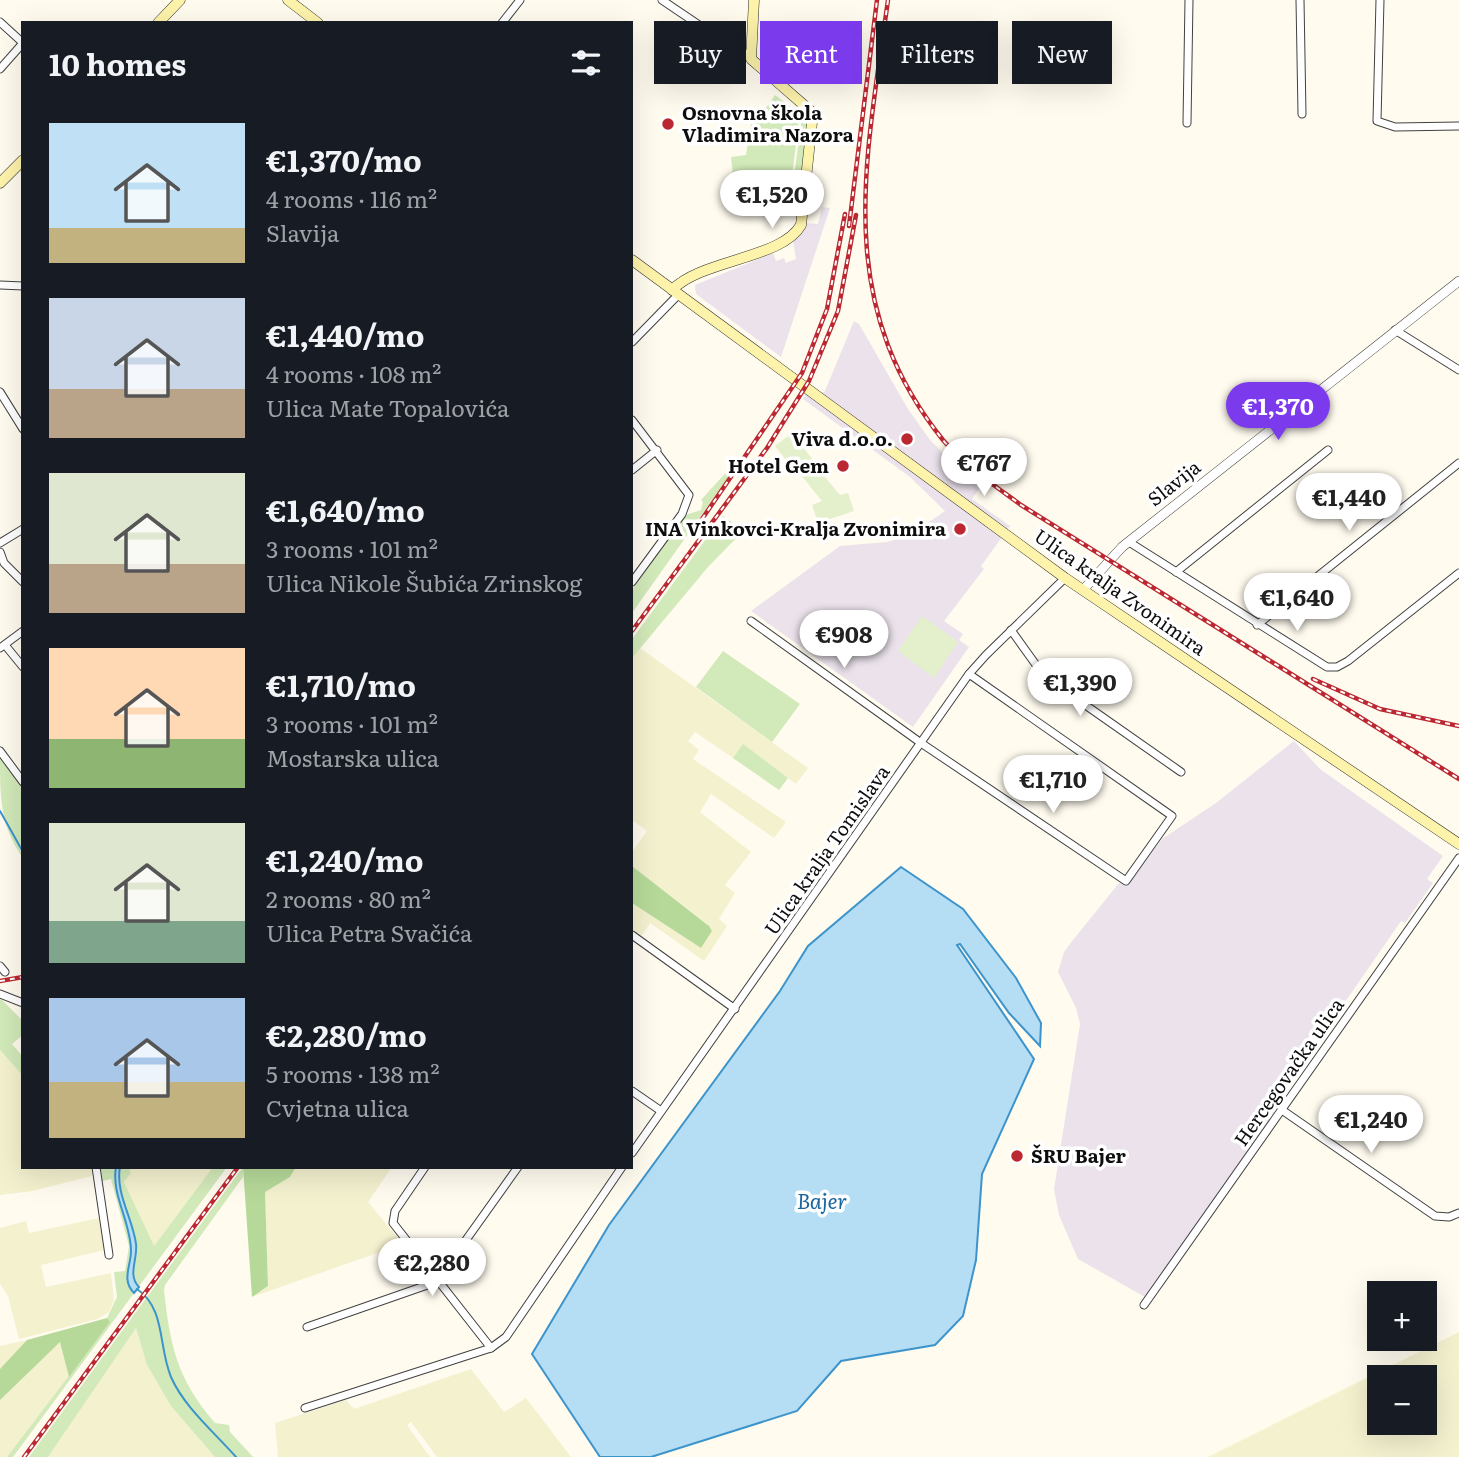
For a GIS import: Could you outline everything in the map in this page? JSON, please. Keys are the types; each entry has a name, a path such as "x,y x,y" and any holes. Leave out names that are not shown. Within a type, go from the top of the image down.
{"main road":[{"path":"160,21 180,0"},
{"path":"288,0 315,21"},
{"path":"675,293 687,278 781,243 798,230 813,131 813,113 803,101 755,65 749,54 754,0"},
{"path":"0,183 21,162"},
{"name":"Ulica kralja Zvonimira","path":"633,261 1065,578 1459,844"}],"street":[{"path":"504,21 520,0"},
{"path":"662,0 740,52 749,54"},
{"path":"1187,123 1189,0"},
{"path":"1300,0 1302,114"},
{"path":"1380,0 1377,121 1395,127 1459,126"},
{"path":"0,22 21,41"},
{"path":"0,69 21,45"},
{"name":"Slavija","path":"1083,590 1108,560 1129,542 1459,281"},
{"path":"0,285 21,286"},
{"path":"633,341 675,293"},
{"path":"1395,330 1459,369"},
{"path":"0,392 21,426"},
{"path":"633,421 689,495 681,514 633,581"},
{"path":"633,469 657,450"},
{"path":"1177,572 1328,450"},
{"path":"1257,625 1459,463"},
{"path":"0,543 21,530"},
{"path":"1129,542 1327,667 1337,667 1459,573"},
{"path":"0,552 4,563 21,580"},
{"name":"Ulica kralja Tomislava","path":"633,1152 970,674 1065,578"},
{"path":"751,621 921,743 1126,881 1172,816 970,674"},
{"path":"1011,630 1045,676 1181,772"},
{"path":"21,633 2,647 21,665"},
{"path":"0,751 21,779"},
{"name":"Hercegovačka ulica","path":"1144,1305 1459,858"},
{"path":"633,936 735,1009"},
{"path":"2,994 21,1002"},
{"path":"633,1092 660,1111"},
{"path":"1282,1110 1435,1216 1449,1217 1459,1213"},
{"path":"96,1169 109,1255"},
{"path":"424,1169 395,1211 393,1223 436,1282 491,1348"},
{"path":"307,1327 436,1282 517,1169"},
{"path":"305,1408 491,1348 506,1337 621,1169"}],"shaded area":[{"path":"822,207 830,208 781,357 696,294 695,285 773,253 776,261 784,258 786,263 796,259 793,241 805,223 818,224"},
{"path":"854,321 859,324 908,409 930,440 979,489 972,499 1010,526 981,566 984,569 944,621 963,634 959,640 969,647 913,727 751,611 840,546 887,542 910,535 945,511 910,477 803,399 810,386 822,393 825,391"},
{"path":"640,648 808,768 796,784 743,745 733,758 695,732 688,741 699,750 693,759 786,822 774,838 711,794 700,812 751,852 725,885 735,893 719,919 727,926 704,961 650,923 641,937 633,932 633,904 701,948 712,931 706,923 633,867 633,851 647,831 633,821 633,657"},
{"path":"1294,741 1320,769 1443,856 1427,879 1433,883 1405,923 1401,921 1332,1021 1325,1016 1271,1092 1284,1102 1145,1297 1078,1259 1059,1215 1054,1189 1080,1024 1076,1008 1058,972 1064,952 1073,940 1119,883 1129,883 1162,839 1216,803"},
{"path":"0,1050 21,1074 21,1169 93,1169 92,1176 32,1191 0,1195"},
{"path":"130,1169 212,1169 153,1247 124,1182 131,1173"},
{"path":"295,1169 391,1169 368,1202 403,1244 252,1297 268,1286 265,1192 290,1177"},
{"path":"99,1218 105,1250 41,1265 46,1287 111,1273 114,1300 109,1312 98,1319 19,1339 8,1296 0,1284 0,1228 26,1221 29,1233"},
{"path":"136,1328 147,1365 171,1406 215,1457 48,1457"},
{"path":"1459,1332 1459,1457 1208,1457 1367,1378 1367,1435 1437,1435 1437,1365 1393,1365 1421,1351 1437,1351 1437,1343"},
{"path":"27,1340 8,1361 0,1369 0,1346"},
{"path":"61,1342 69,1377 7,1457 0,1457 0,1400 43,1355"},
{"path":"471,1369 504,1412 526,1398 571,1457 437,1457 411,1422 407,1425 430,1457 278,1457 275,1423 346,1400 354,1409"}],"green space":[{"path":"775,95 800,114 788,206 785,206 785,199 735,193 731,157 746,155 751,124 755,124"},
{"path":"803,110 807,122 798,206 790,206"},
{"path":"792,433 813,460 797,474 775,446"},
{"path":"814,464 840,495 848,493 854,511 818,523 812,505 822,501 801,475"},
{"path":"731,467 734,469 633,612 633,589 685,515 701,510 701,500"},
{"path":"723,516 744,530 708,567 633,657 633,638"},
{"path":"922,616 958,642 934,678 898,651"},
{"path":"723,651 800,704 772,742 696,687"},
{"path":"743,744 788,778 779,790 733,758"},
{"path":"0,756 21,783 21,855 6,822 0,785"},
{"path":"633,867 709,926 712,931 701,948 633,904"},
{"path":"0,998 21,1019 21,1037 12,1044 21,1055 21,1074 0,1050"},
{"path":"98,1169 130,1169 131,1173 124,1182 154,1246 212,1169 226,1169 13,1457 7,1457 110,1322 107,1318 117,1297 114,1272 125,1271 129,1246 111,1179 98,1182"},
{"path":"243,1169 243,1177 164,1290 173,1345 192,1392 215,1423 229,1425 230,1432 253,1457 215,1457 171,1406 147,1365 136,1328 48,1457 29,1457"},
{"path":"243,1169 295,1169 290,1177 265,1192 268,1286 252,1297"},
{"path":"107,1318 110,1322 69,1377 60,1342 0,1400 0,1369 27,1340"}],"water":[{"name":"Bajer","path":"901,867 963,909 1016,978 1041,1023 1040,1046 1009,1013 960,944 957,945 1034,1059 982,1174 976,1260 963,1316 935,1345 841,1361 797,1411 651,1457 600,1457 532,1354 609,1225 780,991 808,946"},
{"path":"116,1169 120,1169 122,1196 136,1244 133,1272 139,1287 134,1293 128,1283 130,1240 115,1177"}],"waterway":[{"path":"0,811 21,848"},
{"path":"137,1289 153,1307 167,1365 177,1388 192,1409 236,1457"}],"railway":[{"path":"849,226 877,0"},
{"path":"888,0 866,174 866,229 871,283 884,336 908,388 943,440 970,467 1021,505 1459,779"},
{"path":"702,519 802,373 827,309 845,214"},
{"path":"633,630 767,448 809,381 838,311 856,215"},
{"path":"1313,679 1380,709 1459,726"},
{"path":"0,981 21,977"},
{"path":"24,1457 237,1169"}],"place":[{"name":"Osnovna škola Vladimira Nazora","path":"668,124"},
{"name":"Viva d.o.o.","path":"907,439"},
{"name":"Hotel Gem","path":"843,466"},
{"name":"INA Vinkovci-Kralja Zvonimira","path":"960,529"},
{"name":"ŠRU Bajer","path":"1017,1156"}]}
